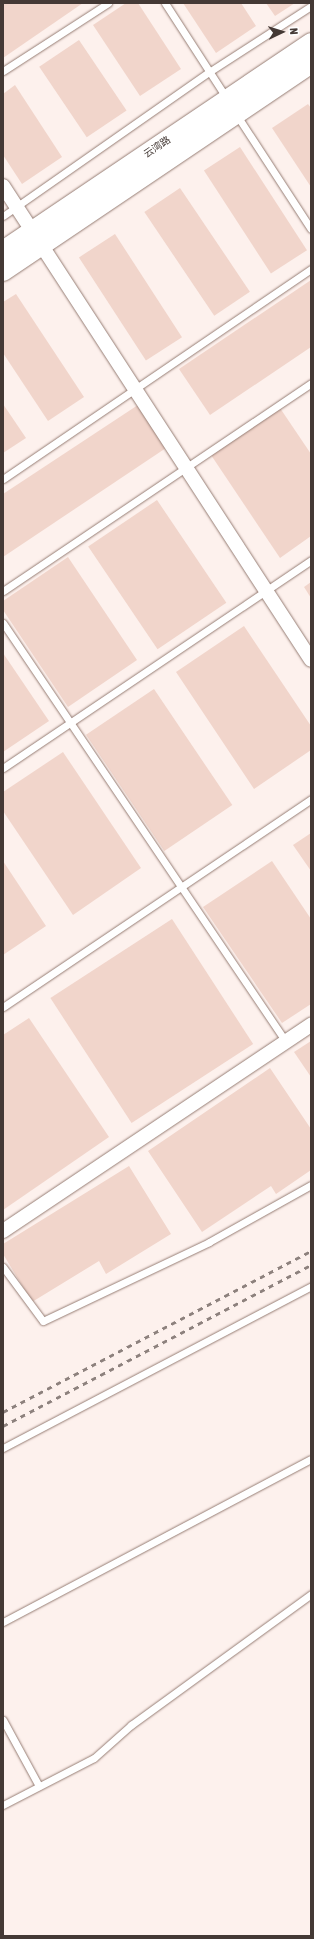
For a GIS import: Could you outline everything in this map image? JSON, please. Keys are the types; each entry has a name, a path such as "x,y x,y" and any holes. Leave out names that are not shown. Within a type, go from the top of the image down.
{"main road":[{"name":"云湾路","path":"3,271 38,237 231,106 311,43"},
{"name":"云湾路","path":"231,106 311,63"},
{"name":"云湾路","path":"3,250 38,237"}],"street":[{"path":"3,186 38,237 134,389 311,660"},
{"path":"3,1231 311,1025"}],"lane":[{"path":"3,71 108,3"},
{"path":"165,3 311,229"},
{"path":"3,216 209,72 311,6"},
{"path":"3,479 311,269"},
{"path":"3,591 311,383"},
{"path":"3,768 311,560"},
{"path":"3,623 69,724 182,887 286,1042"},
{"path":"3,1007 311,800"},
{"path":"3,1266 43,1321 210,1242 311,1185"},
{"path":"3,1448 311,1286"},
{"path":"3,1622 311,1459"},
{"path":"3,1805 94,1758 131,1725 311,1594"},
{"path":"3,1720 39,1786"}],"building":[{"path":"3,3 83,3 3,58"},
{"path":"126,3 138,3 181,69 140,96 93,25"},
{"path":"183,3 241,3 256,26 216,53"},
{"path":"266,3 295,3 275,16"},
{"path":"79,40 127,110 87,137 39,67"},
{"path":"15,85 62,157 22,184 3,155 3,94"},
{"path":"308,104 311,108 311,187 272,128"},
{"path":"240,147 307,250 271,274 204,170"},
{"path":"180,188 250,292 214,316 144,212"},
{"path":"115,234 182,337 146,361 79,257"},
{"path":"311,280 311,347 210,415 179,369"},
{"path":"16,294 84,397 48,421 3,353 3,302"},
{"path":"141,403 169,446 3,557 3,494"},
{"path":"3,404 26,438 3,453"},
{"path":"280,408 311,454 311,536 280,558 211,455"},
{"path":"157,500 226,603 158,649 88,546"},
{"path":"68,557 137,660 68,707 3,610 3,601"},
{"path":"311,582 311,598 304,587"},
{"path":"244,626 311,726 311,750 254,789 176,672"},
{"path":"3,653 49,721 3,752"},
{"path":"154,689 232,805 164,851 86,735"},
{"path":"63,752 141,868 73,915 3,811 3,792"},
{"path":"311,833 311,871 293,845"},
{"path":"3,861 46,926 3,955"},
{"path":"272,861 311,919 311,1004 282,1023 203,907"},
{"path":"172,919 253,1044 132,1123 50,998"},
{"path":"29,1018 109,1137 3,1210 3,1035"},
{"path":"311,1041 311,1077 294,1052"},
{"path":"270,1068 311,1129 311,1170 276,1194 271,1186 202,1232 148,1151"},
{"path":"129,1166 171,1234 106,1274 99,1261 32,1302 3,1254 3,1244"}],"railway":[{"path":"3,1412 311,1251"},
{"path":"3,1426 311,1265"}]}
